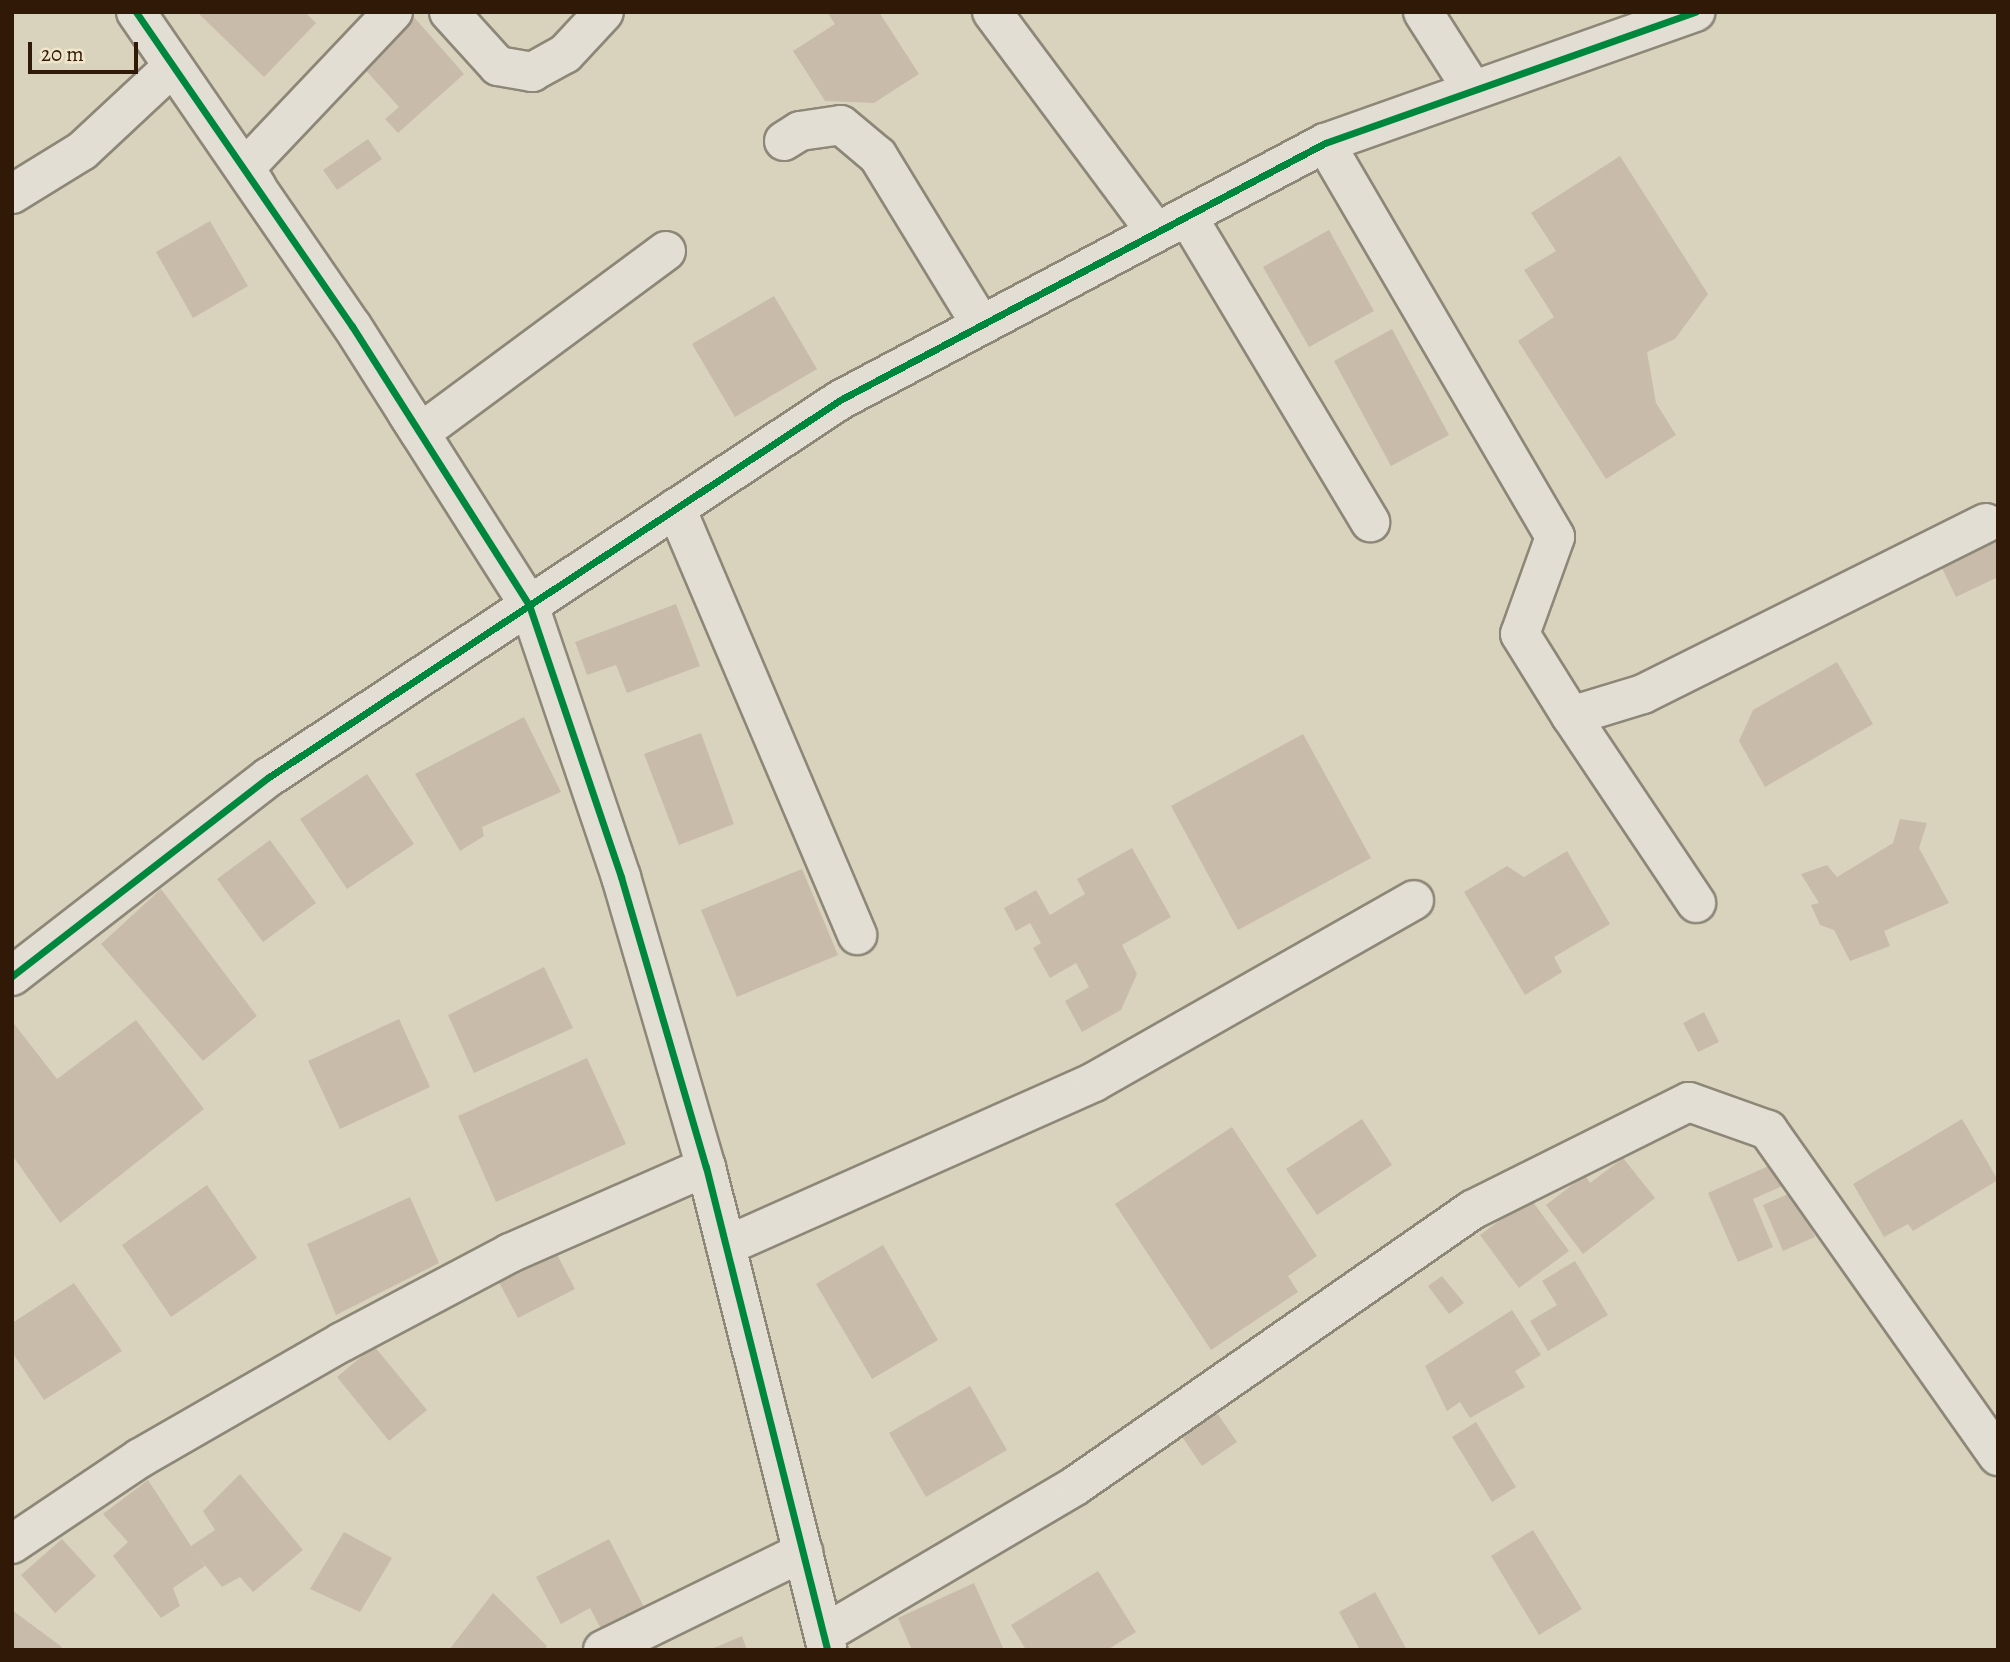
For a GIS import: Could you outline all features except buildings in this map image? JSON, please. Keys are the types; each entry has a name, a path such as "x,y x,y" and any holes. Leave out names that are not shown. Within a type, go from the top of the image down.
{"street":[{"path":"136,12 245,168 420,433 529,605 621,877 706,1167 825,1642 1074,1486 1472,1210 1689,1102 1768,1130 1998,1456"},
{"path":"245,168 393,12"},
{"path":"449,12 498,66 531,72 565,54 604,12"},
{"path":"992,12 1172,224 1370,522"},
{"path":"1423,12 1472,89"},
{"path":"15,968 269,777 840,400 1325,143 1695,12"},
{"path":"12,194 93,142 172,67"},
{"path":"784,141 800,131 841,125 878,156 981,325"},
{"path":"1325,143 1555,537 1520,634 1696,903"},
{"path":"420,433 666,251"},
{"path":"676,508 857,935"},
{"path":"1572,716 1643,694 1986,523"},
{"path":"726,1246 1094,1082 1414,900"},
{"path":"12,1544 140,1458 342,1342 510,1253 706,1167"},
{"path":"603,1650 803,1552"}],"cycle path":[{"path":"136,12 352,326 529,605 621,877 706,1167 827,1650"},
{"path":"12,976 269,777 840,400 1325,143 1695,12"}]}
